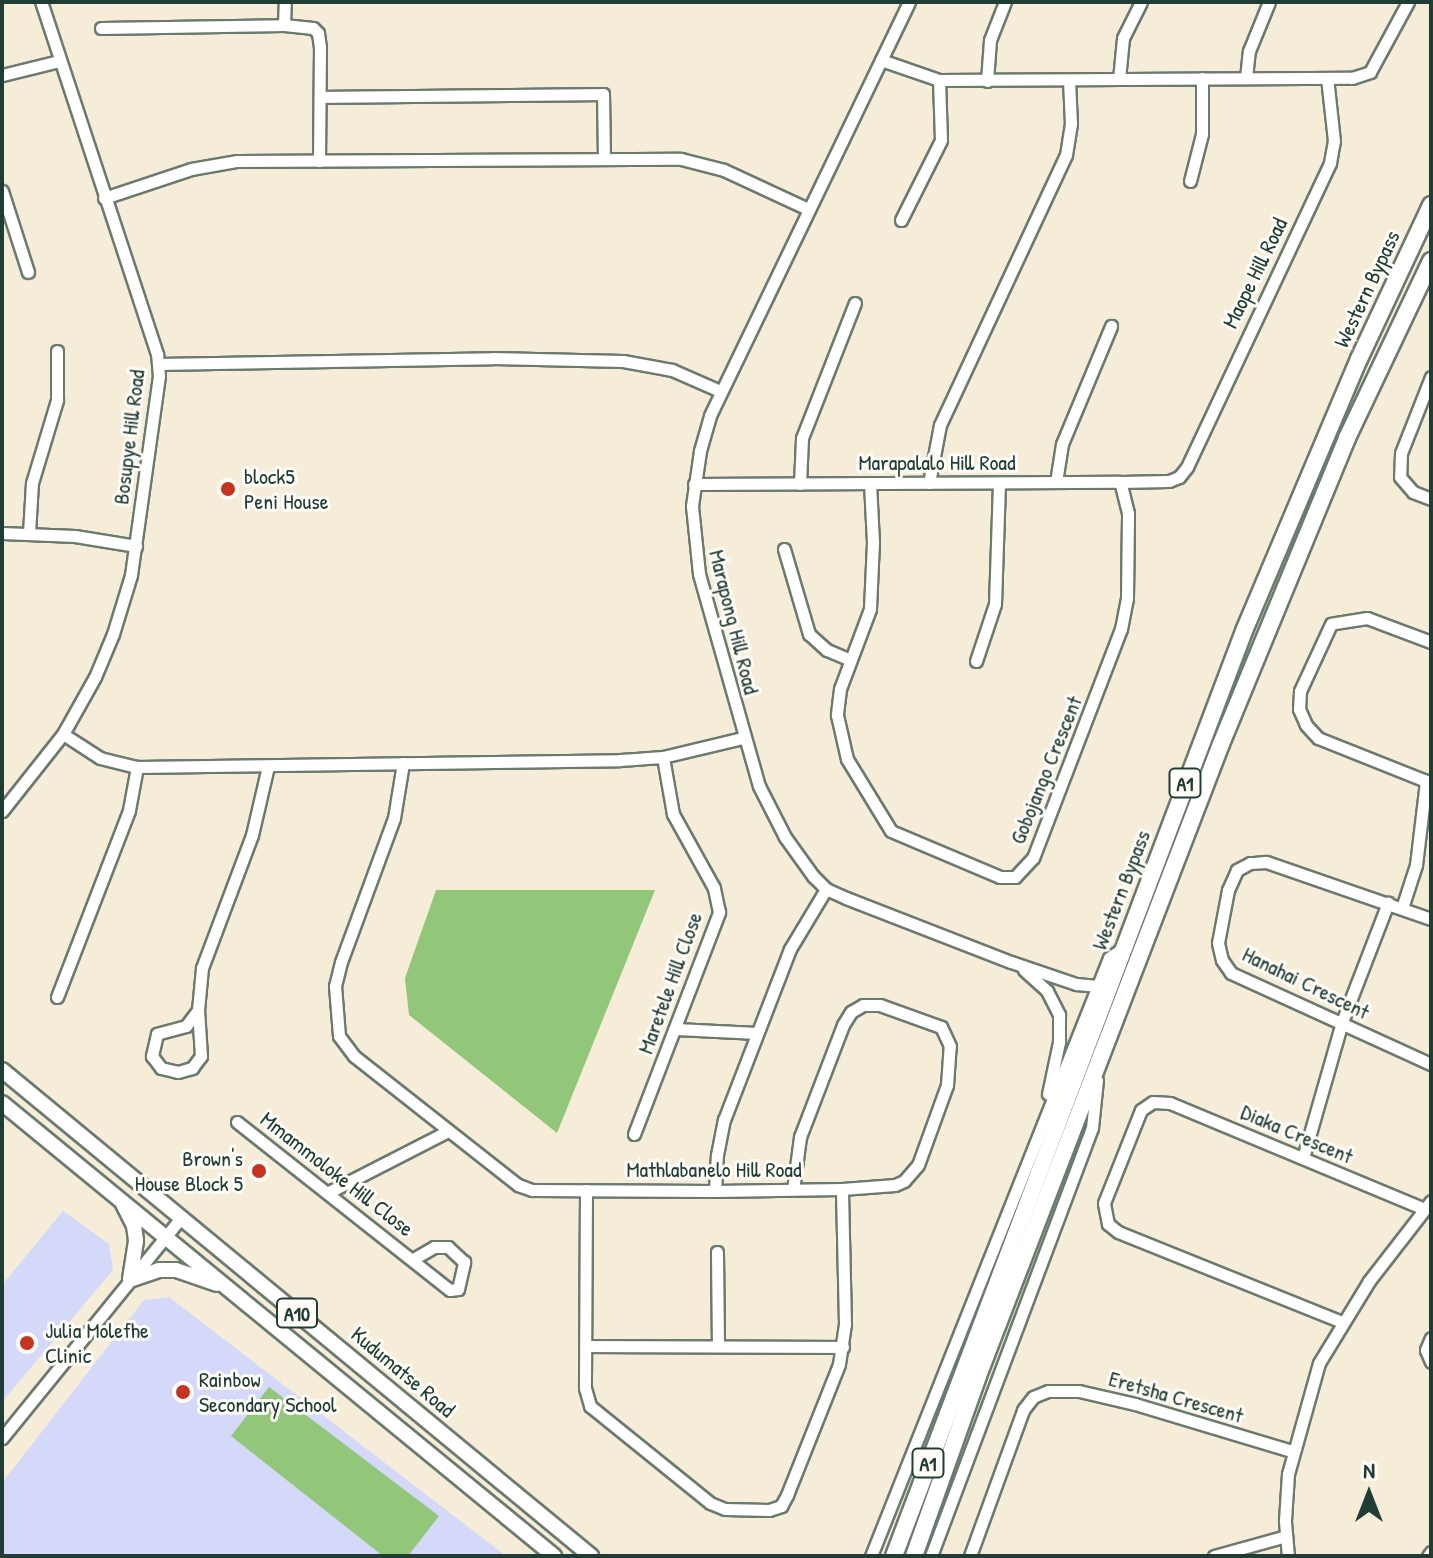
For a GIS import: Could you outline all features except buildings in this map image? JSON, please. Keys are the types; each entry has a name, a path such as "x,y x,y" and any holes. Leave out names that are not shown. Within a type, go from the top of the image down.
{"highway":[{"name":"Western Bypass","path":"894,1556 1265,578 1359,359 1431,205"},
{"name":"Western Bypass","path":"914,1556 978,1376 1098,1071 1221,744 1335,467 1431,261"}],"main road":[{"name":"Kudumatse Road","path":"2,1070 591,1556"},
{"name":"A10","path":"2,1103 554,1556"},
{"path":"120,1198 134,1226 136,1241 130,1280 159,1270 176,1270 198,1275 239,1295"}],"street":[{"name":"Bosupye Hill Road","path":"2,811 63,734 95,677 113,634 136,546 158,364 41,2"},
{"path":"284,25 285,2"},
{"name":"Marapong Hill Road","path":"909,2 720,391 700,451 694,484 693,534 699,574 743,738 772,814 798,858 826,889 1011,962 1076,984 1098,986"},
{"path":"987,81 990,40 1005,2"},
{"path":"1119,79 1123,38 1141,2"},
{"path":"1246,78 1249,51 1269,2"},
{"path":"881,60 939,80 1352,78 1370,72 1408,2"},
{"path":"101,28 284,25 304,26 318,33 319,161"},
{"path":"2,75 59,61"},
{"path":"1190,181 1202,134 1202,78"},
{"name":"Maope Hill Road","path":"1179,477 1187,467 1330,163 1334,141 1327,78"},
{"path":"901,220 941,140 939,80"},
{"path":"929,483 935,444 944,416 1066,155 1071,124 1069,80"},
{"path":"320,97 603,94 604,159"},
{"path":"104,198 214,164 681,159 703,163 808,209"},
{"path":"2,191 28,272"},
{"path":"800,484 802,438 855,303"},
{"path":"1056,482 1062,444 1111,326"},
{"path":"29,533 32,483 57,400 57,351"},
{"path":"158,364 399,358 623,361 672,370 720,391"},
{"path":"1431,377 1401,453 1400,477 1413,492 1431,499"},
{"name":"Marapalalo Hill Road","path":"694,484 1120,482 1169,481 1179,477"},
{"name":"Gobojango Crescent","path":"850,660 840,689 837,715 840,735 847,759 891,831 1000,877 1015,877 1026,870 1079,744 1123,621 1127,598 1128,513 1120,482"},
{"path":"784,549 809,634 827,650 850,660 870,609 873,542 870,483"},
{"path":"976,661 995,604 999,483"},
{"path":"2,533 29,533 136,546"},
{"path":"1402,908 1416,865 1429,782 1318,738 1306,725 1299,709 1300,691 1331,624 1367,618 1431,642"},
{"path":"63,734 100,758 137,767 663,757 743,738"},
{"name":"Maretele Hill Close","path":"634,1134 715,927 719,902 673,814 663,757"},
{"name":"Mathlabanelo Hill Road","path":"403,763 394,818 341,962 335,1014 339,1036 354,1056 518,1185 532,1190 715,1191 793,1190 842,1189 895,1185 912,1174 947,1085 950,1046 941,1027 880,1005 863,1005 851,1012 843,1025 800,1137 793,1190"},
{"path":"198,1010 186,1026 157,1034 152,1056 161,1068 178,1072 192,1068 201,1056 198,1010 206,955 252,835 268,766"},
{"path":"57,997 129,810 137,767"},
{"name":"Hanahai Crescent","path":"1388,903 1266,862 1250,863 1237,870 1228,890 1218,943 1222,960 1231,973 1431,1064"},
{"path":"715,1191 719,1137 757,1033 790,949 826,889"},
{"path":"1303,1158 1342,1022 1388,903 1431,919"},
{"path":"871,1556 1109,958 1122,949"},
{"path":"1011,962 1047,991 1059,1015 1059,1042 1042,1122"},
{"path":"676,1029 757,1033"},
{"path":"931,1556 1092,1128 1098,1071"},
{"name":"Diaka Crescent","path":"1342,1322 1118,1232 1104,1216 1104,1203 1141,1110 1153,1102 1170,1103 1428,1205"},
{"name":"Mmammoloke Hill Close","path":"237,1122 450,1290 458,1289 464,1262 448,1247 434,1247 413,1259"},
{"path":"329,1192 448,1131"},
{"path":"586,1190 585,1388 590,1406 710,1503 725,1509 769,1510 781,1506 787,1495 843,1347 842,1189"},
{"path":"1288,1556 1286,1536 1292,1451 1319,1363 1342,1322 1428,1205"},
{"path":"2,1438 6,1424 181,1218"},
{"path":"717,1252 718,1346"},
{"path":"1431,1338 1426,1350 1431,1362"},
{"path":"586,1346 843,1347"},
{"name":"Eretsha Crescent","path":"970,1556 1023,1410 1033,1397 1048,1391 1079,1391 1135,1404 1292,1451"},
{"path":"1214,1556 1286,1536"}],"shaded area":[{"name":"Julia Molefhe Clinic","path":"63,1211 109,1244 113,1270 2,1402 2,1285"},
{"name":"Rainbow Secondary School","path":"169,1297 506,1556 2,1556 2,1483 144,1300"}],"green space":[{"path":"436,890 655,890 557,1133 409,1015 405,978"},
{"path":"269,1387 439,1516 408,1556 383,1556 231,1436"}],"place":[{"name":"block5 Peni House","path":"228,489"},
{"name":"Brown's House Block 5","path":"259,1171"},
{"name":"Julia Molefhe Clinic","path":"27,1343"},
{"name":"Rainbow Secondary School","path":"183,1392"}]}
